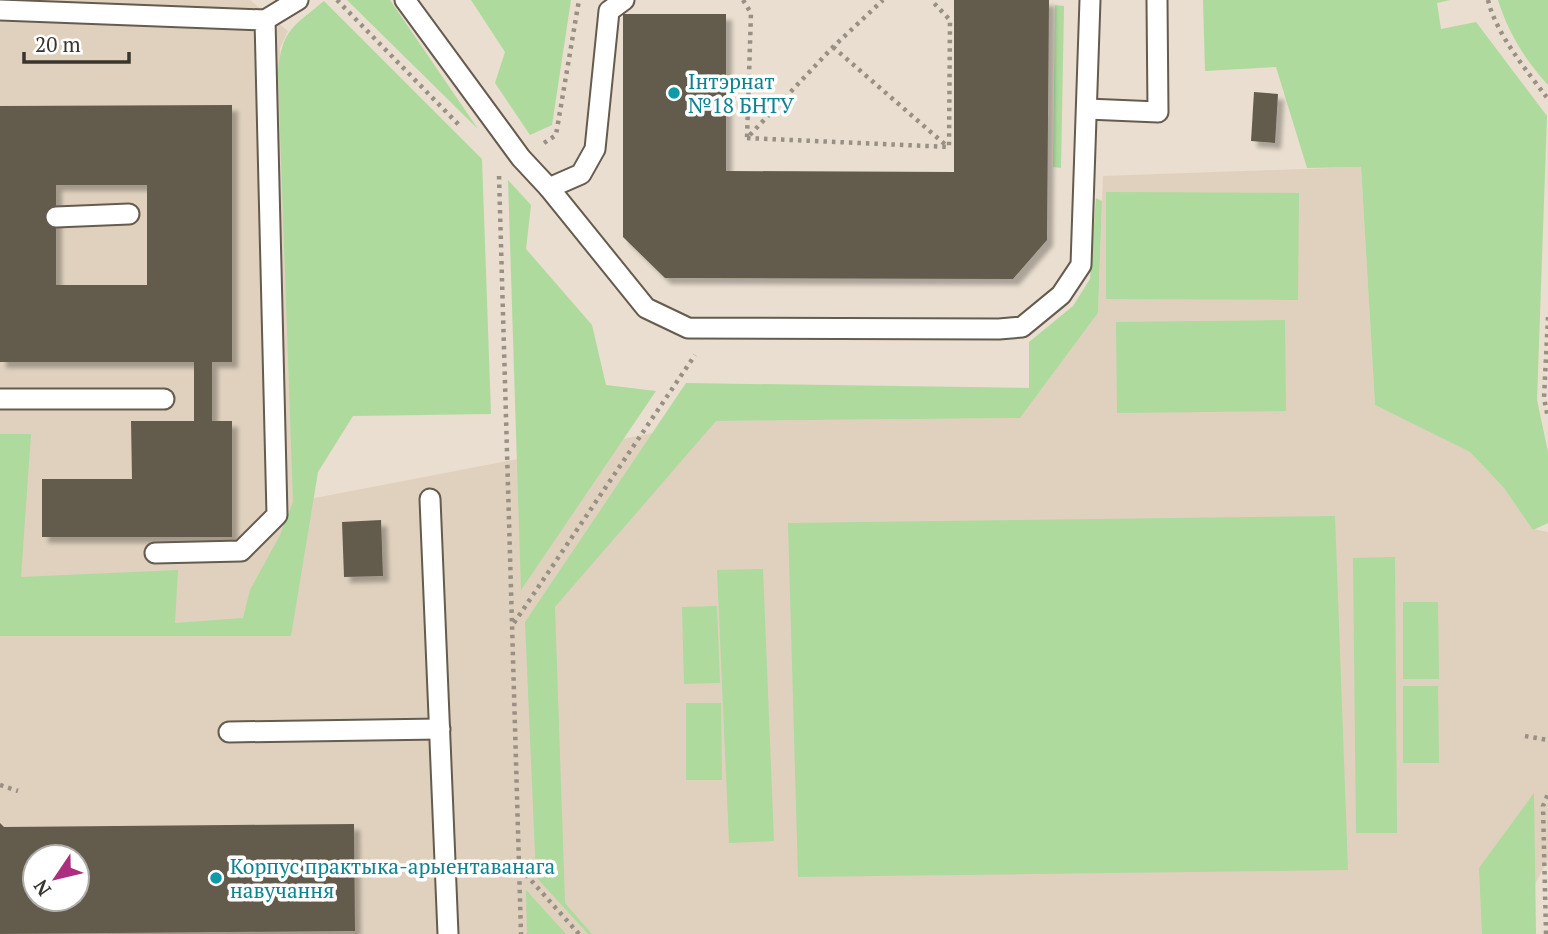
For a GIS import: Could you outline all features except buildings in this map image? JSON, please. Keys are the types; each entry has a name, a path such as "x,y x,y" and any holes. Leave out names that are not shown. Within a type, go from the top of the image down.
{"lane":[{"path":"4,6 265,20 298,0"},
{"path":"405,0 521,158 646,308 688,328 999,329 1022,327 1061,295 1081,265 1090,0"},
{"path":"548,188 581,174 595,149 609,11 624,0"},
{"path":"1087,109 1158,112 1157,0"},
{"path":"155,553 241,551 277,515 265,20"},
{"path":"55,217 129,214"},
{"path":"0,399 164,399"},
{"path":"430,499 448,934"},
{"path":"229,732 440,729"}],"path":[{"path":"337,0 470,136"},
{"path":"521,934 499,165 521,158 556,135 579,0"},
{"path":"743,0 751,13 747,138"},
{"path":"747,138 833,47 883,0"},
{"path":"931,0 950,20 949,147"},
{"path":"1488,0 1491,11 1518,59 1548,99"},
{"path":"833,47 949,147"},
{"path":"747,138 949,147"},
{"path":"1548,317 1544,398 1548,418"},
{"path":"513,625 713,328"},
{"path":"1525,736 1548,740"},
{"path":"0,785 18,791"},
{"path":"1546,934 1543,806 1548,794"},
{"path":"520,868 579,934"}],"shaded area":[{"path":"0,0 250,0 288,31 280,48 294,502 716,421 1020,418 1098,313 1103,176 1361,167 1375,405 1470,452 1504,488 1533,529 1548,532 1548,859 1530,894 1532,934 0,934"}],"green space":[{"path":"347,0 390,0 478,129"},
{"path":"471,0 571,0 552,125 530,135 495,83 505,52"},
{"path":"1203,0 1450,0 1437,3 1441,29 1476,22 1547,116 1537,400 1548,452 1548,523 1533,530 1504,488 1470,452 1375,405 1361,167 1307,168 1276,67 1205,71"},
{"path":"1498,0 1548,0 1548,85 1518,45"},
{"path":"324,1 482,159 491,414 353,416 318,472 291,636 0,636 0,434 31,434 21,577 178,570 175,623 243,618 250,590 280,535 293,502 278,72 286,37 304,17"},
{"path":"1055,5 1064,6 1061,168 1053,167"},
{"path":"508,180 531,205 526,249 592,325 606,385 656,391 521,590"},
{"path":"1106,192 1299,193 1298,300 1106,299"},
{"path":"1096,198 1102,201 1098,313 1020,418 716,421 555,607 565,903 592,934 588,934 536,877 525,622 686,383 1029,388 1029,342 1073,306 1090,279"},
{"path":"1285,320 1286,411 1117,413 1116,322"},
{"path":"1335,516 1348,870 798,877 788,523"},
{"path":"1395,557 1397,833 1356,833 1353,558"},
{"path":"763,569 774,841 729,843 717,570"},
{"path":"1403,602 1438,602 1439,679 1403,679"},
{"path":"717,606 720,683 684,684 682,607"},
{"path":"1403,686 1438,686 1439,763 1403,763"},
{"path":"686,703 721,703 722,780 686,780"},
{"path":"1534,793 1536,934 1482,934 1479,868"},
{"path":"526,890 566,934 527,934"}],"place":[{"name":"Інтэрнат №18 БНТУ","path":"674,93"},
{"name":"Корпус практыка-арыентаванага навучання","path":"216,878"}]}
